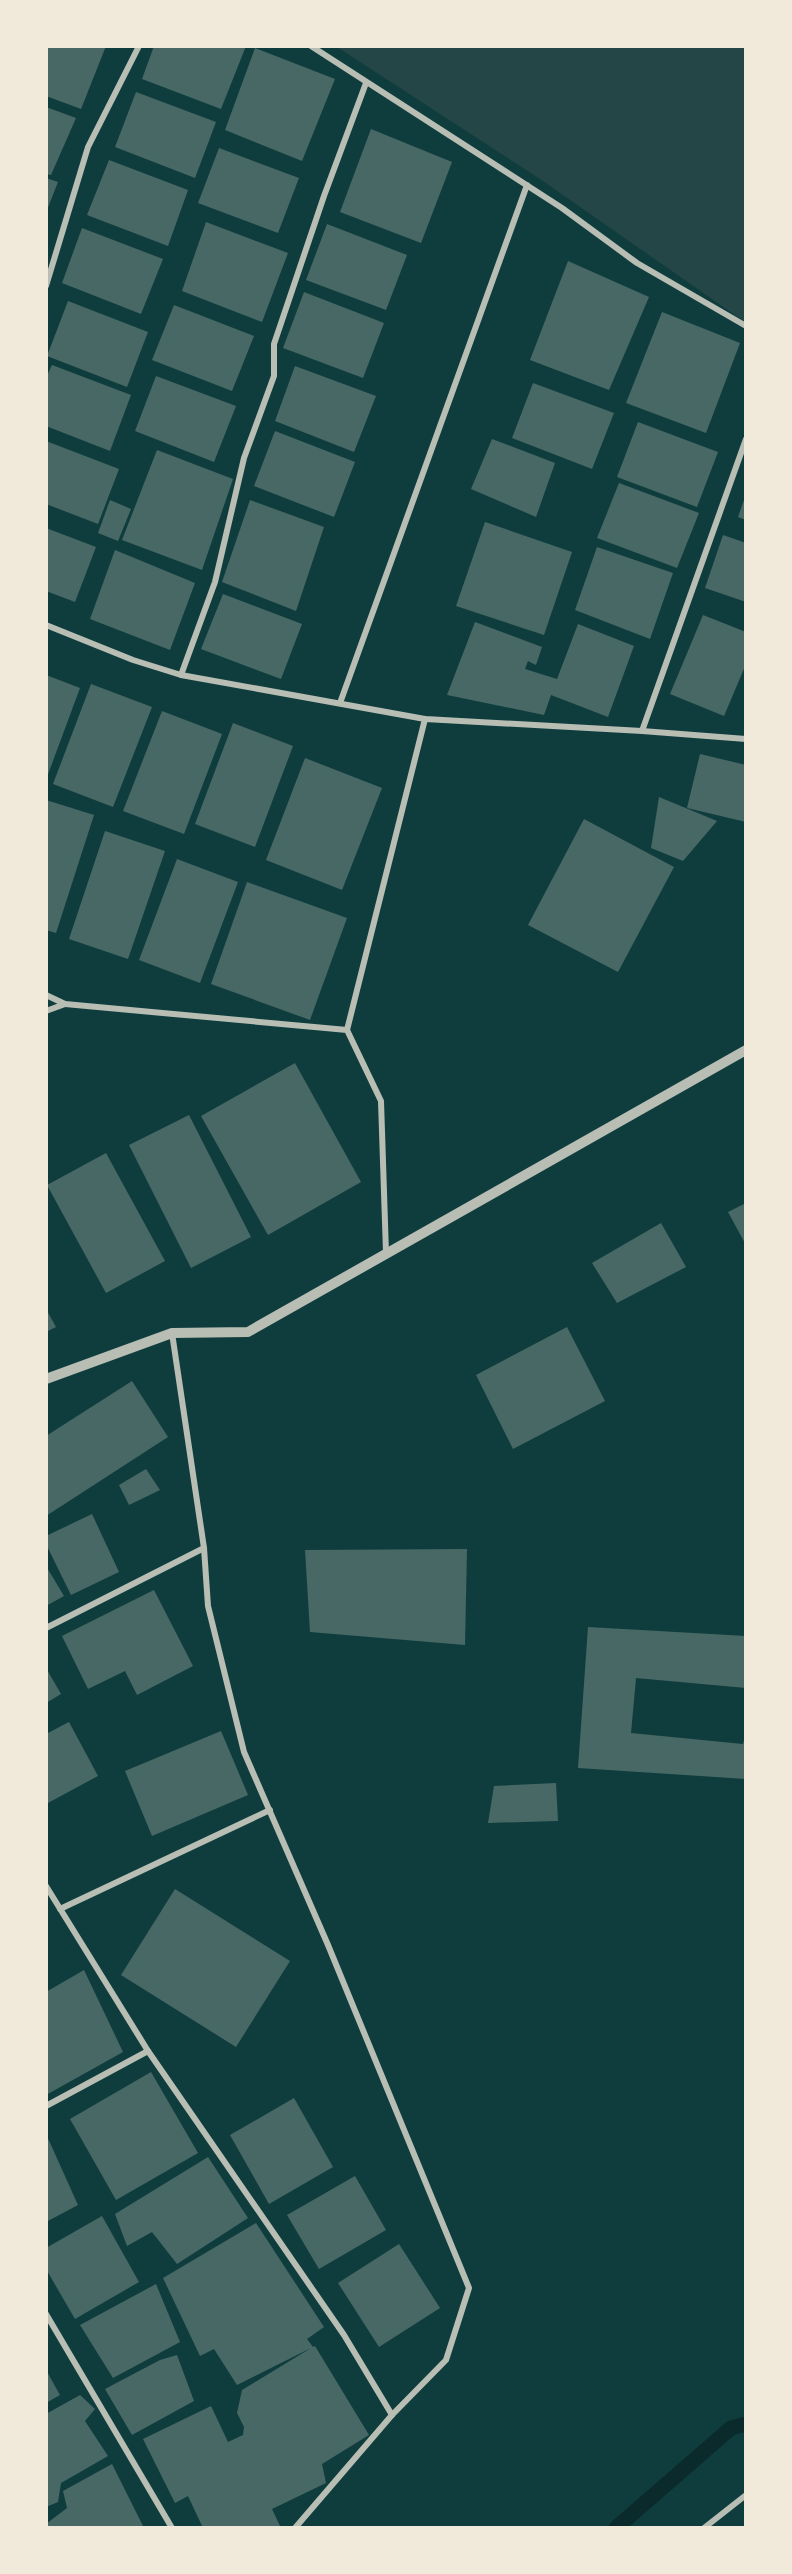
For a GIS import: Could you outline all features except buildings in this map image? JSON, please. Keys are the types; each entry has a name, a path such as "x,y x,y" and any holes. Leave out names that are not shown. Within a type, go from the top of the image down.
{"street":[{"path":"46,286 88,147 139,46"},
{"path":"311,46 527,185 637,263 746,326"},
{"path":"181,675 215,582 244,458 274,376 274,344 324,196 366,83"},
{"path":"340,703 527,185"},
{"path":"642,731 746,439"},
{"path":"46,625 133,660 181,675 425,719 642,731 746,740"},
{"path":"386,1253 381,1101 347,1030 425,719"},
{"path":"46,995 64,1004 347,1030"},
{"path":"46,1011 64,1004"},
{"path":"46,1379 172,1333 248,1332 746,1050"},
{"path":"172,1333 204,1548 208,1606 244,1752 469,2288 446,2360 392,2415 295,2528"},
{"path":"46,1628 204,1548"},
{"path":"60,1909 270,1810"},
{"path":"46,1886 148,2051 344,2335 392,2415"},
{"path":"46,2106 148,2051"},
{"path":"46,2314 172,2528"},
{"path":"704,2528 746,2495"}],"shaded area":[{"path":"337,47 745,47 745,322 540,179"}],"waterway":[{"path":"616,2528 731,2428 746,2424"}]}
